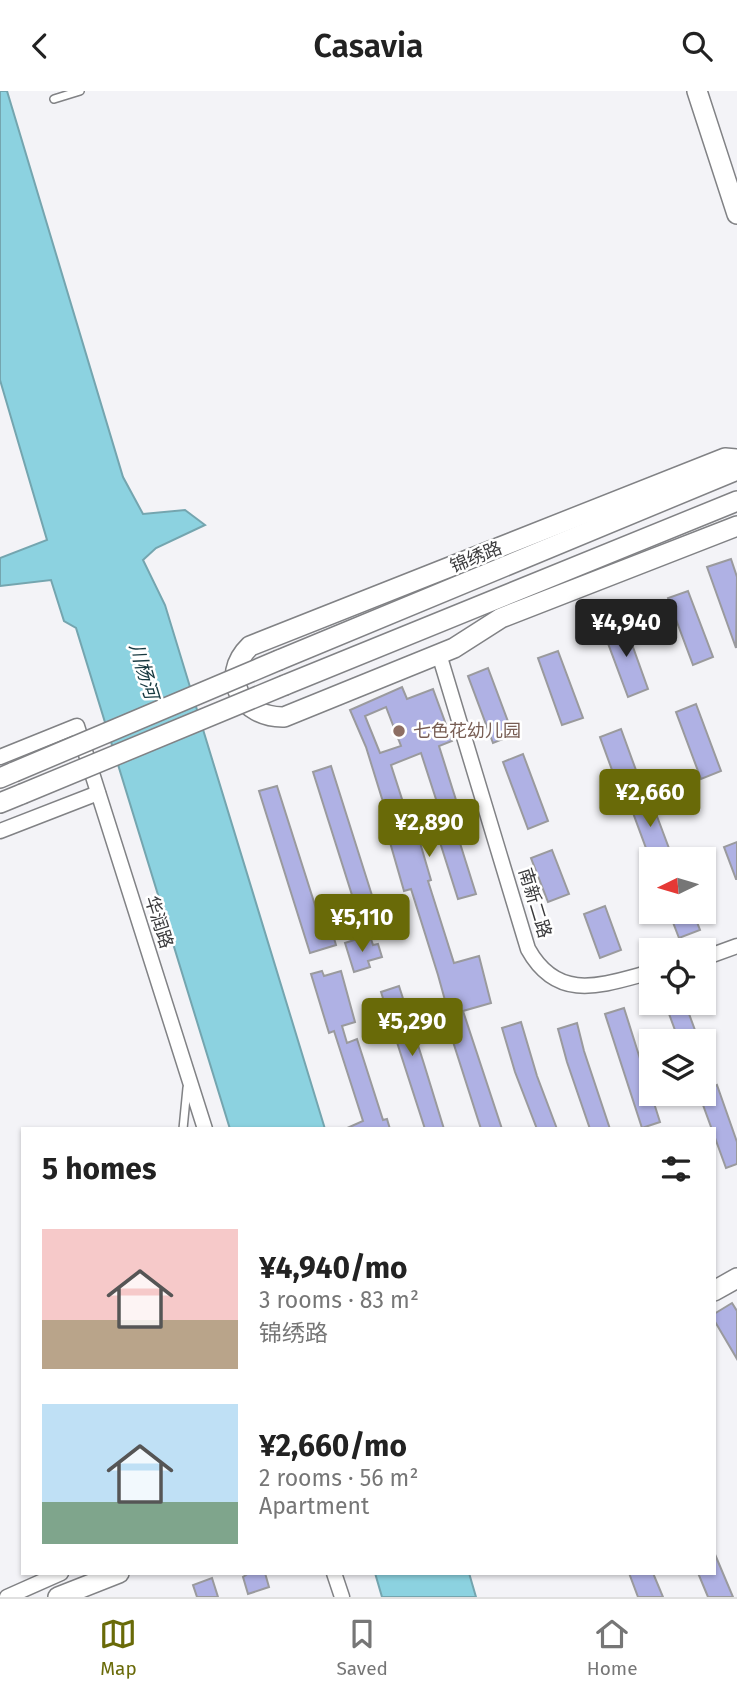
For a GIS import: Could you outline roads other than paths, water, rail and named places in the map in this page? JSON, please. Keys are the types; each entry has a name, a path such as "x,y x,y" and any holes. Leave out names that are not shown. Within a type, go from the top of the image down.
{"main road":[{"path":"698,91 737,214"},
{"name":"锦绣路","path":"737,459 725,459 250,646 240,655 236,667 242,699 266,718 284,717 439,654 501,618 737,526"},
{"name":"锦绣路","path":"7,775 737,470"},
{"path":"0,803 737,501"},
{"path":"716,1290 737,1277"},
{"path":"58,1597 114,1575"}],"street":[{"name":"南新二路","path":"439,654 528,949 538,967 563,984 589,987 639,975"},
{"name":"华润路","path":"0,757 77,726 204,1127"},
{"path":"0,831 98,793"},
{"path":"716,954 737,946"},
{"path":"8,1597 57,1575"},
{"path":"335,1575 342,1597"}],"lane":[{"path":"54,99 80,91"},
{"path":"183,1127 186,1070"}],"water":[{"name":"川杨河","path":"0,91 7,91 123,477 143,514 185,510 205,525 156,548 143,560 165,605 324,1127 229,1127 76,628 64,621 51,580 0,586 0,558 47,540 0,380"},
{"path":"376,1575 470,1575 476,1597 382,1597"}],"place":[{"name":"七色花幼儿园","path":"399,731"}]}
